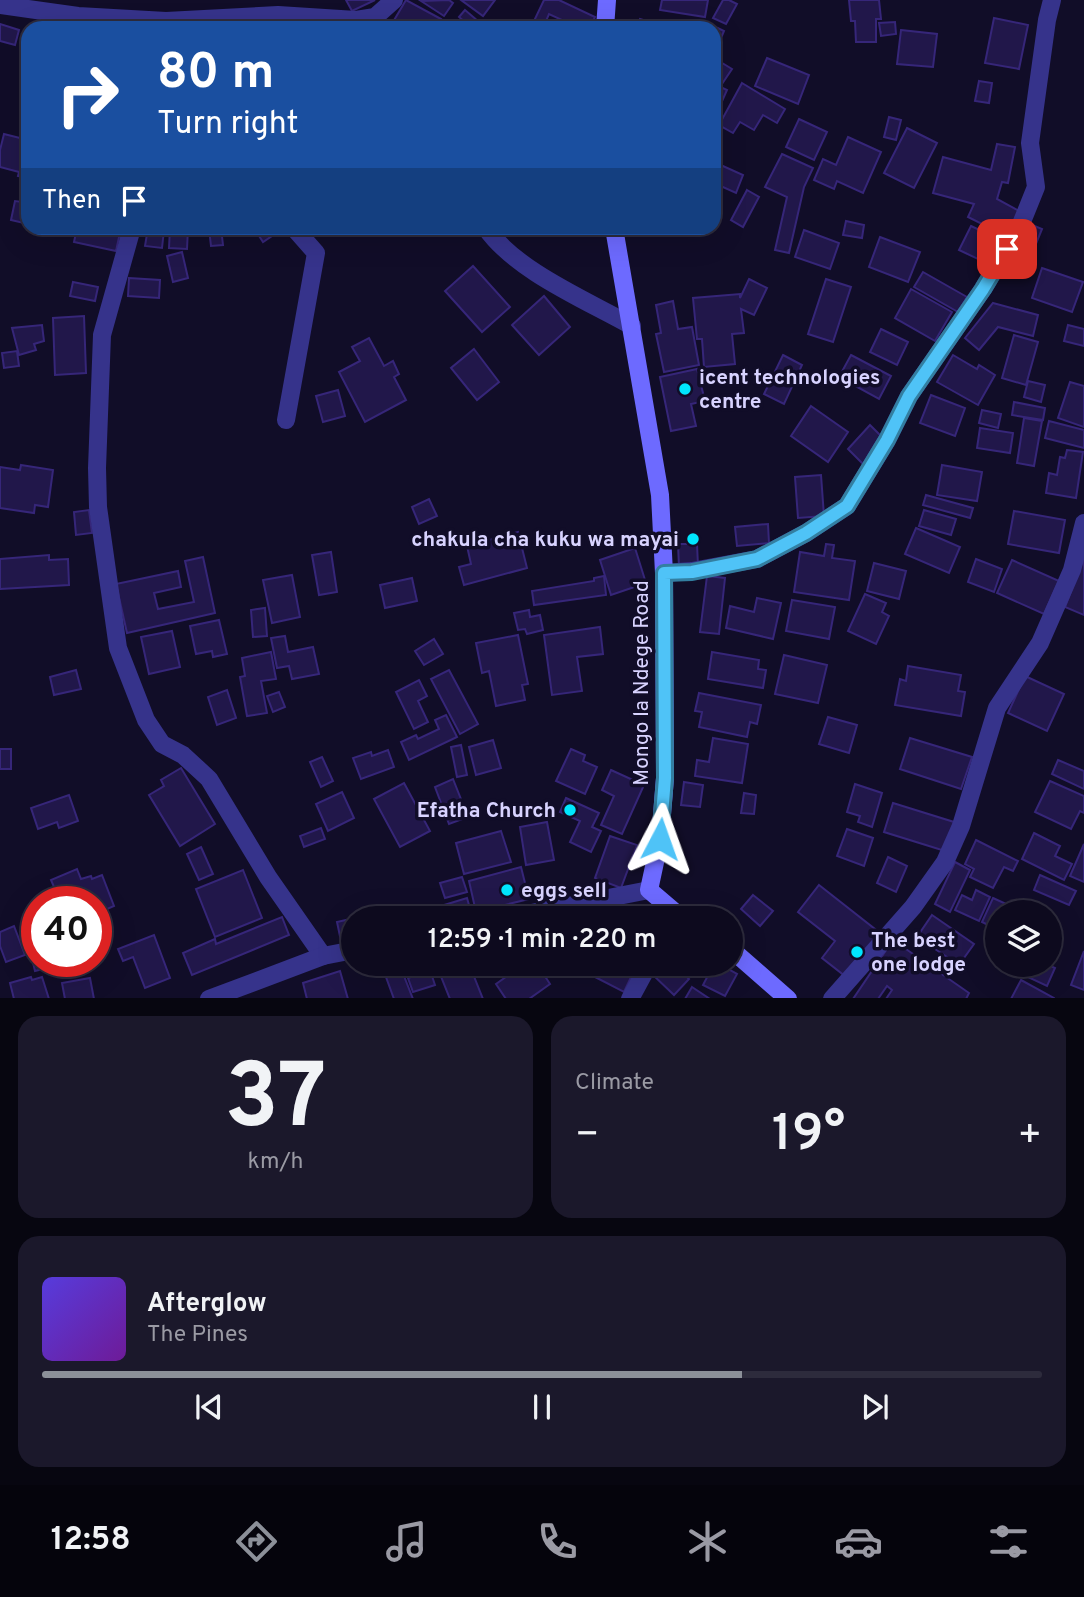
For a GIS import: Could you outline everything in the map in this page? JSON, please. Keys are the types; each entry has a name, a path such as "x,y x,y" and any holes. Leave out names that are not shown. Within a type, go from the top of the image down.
{"street":[{"path":"380,21 394,0"},
{"path":"606,21 607,0"},
{"path":"664,573 692,572 757,559 806,533 847,506 887,440 909,396 983,289 1019,229 1035,187 1030,144 1052,0"},
{"path":"0,5 82,8 166,21 278,15 368,21"},
{"path":"130,235 102,335 97,468 98,507 118,648 146,720 162,744 183,755 209,779 268,877 323,956"},
{"path":"286,420 316,253 300,235"},
{"path":"491,235 526,268 632,326"},
{"name":"Mongo la Ndege Road","path":"615,235 660,495 664,573 665,778 660,839 649,890"},
{"path":"833,998 914,907 945,862 961,826 997,708 1041,643 1072,570 1084,523"},
{"path":"567,906 649,890 665,906"},
{"path":"212,998 323,956 341,953"},
{"path":"743,960 787,998"},
{"path":"631,998 642,976"}],"building":[{"path":"346,0 375,0 352,11"},
{"path":"406,0 441,19 440,21 394,21"},
{"path":"449,0 453,3 444,16 421,1"},
{"path":"461,0 495,0 483,16"},
{"path":"544,0 559,0 595,17 593,21 564,21 549,14 546,21 534,21"},
{"path":"662,0 708,0 705,17 660,10"},
{"path":"723,0 737,4 726,24 713,18"},
{"path":"849,0 879,0 881,19 876,19 876,42 856,42 855,21 851,21"},
{"path":"465,10 478,21 464,21 459,17"},
{"path":"994,18 1028,25 1019,69 985,63"},
{"path":"895,22 896,34 881,36 879,23"},
{"path":"0,24 19,30 15,45 0,41"},
{"path":"901,30 937,34 933,67 897,64"},
{"path":"767,58 809,75 798,104 755,86"},
{"path":"721,62 732,69 721,83"},
{"path":"979,81 992,83 989,103 975,101"},
{"path":"742,83 785,109 777,123 763,115 754,130 740,122 733,133 721,126"},
{"path":"721,87 727,90 721,104"},
{"path":"889,117 901,120 896,140 884,137"},
{"path":"799,119 827,132 814,160 786,147"},
{"path":"907,128 937,143 914,188 884,173"},
{"path":"4,134 21,138 21,177 18,176 19,172 0,167"},
{"path":"848,137 881,152 863,193 837,181 834,189 814,180 823,159 836,165"},
{"path":"997,144 1015,147 1008,183 1002,182 997,199 1019,211 1006,236 968,217 974,204 933,193 943,157 991,170"},
{"path":"782,154 813,168 804,187 789,253 775,250 787,197 765,187"},
{"path":"721,165 743,175 736,193 721,186"},
{"path":"747,190 759,197 743,227 731,220"},
{"path":"15,201 21,202 21,222 11,220"},
{"path":"846,221 864,225 862,238 843,235"},
{"path":"1025,222 1042,229 1029,261 1012,254"},
{"path":"971,226 1007,243 995,267 959,250"},
{"path":"804,230 839,243 830,269 795,257"},
{"path":"76,235 119,235 116,251 74,242"},
{"path":"147,235 163,235 162,248 145,246"},
{"path":"170,235 188,235 187,249 169,248"},
{"path":"210,235 222,235 223,245 211,246"},
{"path":"258,235 274,235 263,242"},
{"path":"880,237 920,252 908,282 869,267"},
{"path":"182,252 188,278 173,282 167,256"},
{"path":"473,266 510,307 482,332 445,291"},
{"path":"1042,268 1083,282 1072,312 1032,298"},
{"path":"923,272 967,297 958,312 914,287"},
{"path":"129,278 160,280 159,298 128,296"},
{"path":"749,279 767,288 754,315 741,309 744,333 732,334 735,364 704,367 702,339 697,339 693,298 740,294 740,298"},
{"path":"826,279 851,287 833,342 808,334"},
{"path":"73,282 98,287 95,301 70,296"},
{"path":"911,289 952,312 935,341 895,318"},
{"path":"544,296 570,327 539,355 512,325"},
{"path":"673,301 678,329 692,327 699,365 664,372 656,334 661,333 656,305"},
{"path":"993,303 1038,315 1033,336 998,327 979,350 965,338"},
{"path":"84,316 86,373 55,375 53,318"},
{"path":"42,325 44,341 34,344 36,350 19,355 12,328"},
{"path":"1068,325 1084,329 1084,346 1064,341"},
{"path":"881,329 908,342 897,365 870,352"},
{"path":"1014,335 1038,342 1026,385 1002,378"},
{"path":"369,338 384,366 393,361 399,374 394,377 406,400 365,422 339,372 360,361 352,347"},
{"path":"474,349 499,382 477,400 451,368"},
{"path":"17,351 19,366 4,368 2,353"},
{"path":"783,355 802,365 784,404 764,394"},
{"path":"851,355 891,376 879,399 839,377"},
{"path":"953,355 977,369 979,365 995,375 978,405 937,382"},
{"path":"697,369 705,401 691,404 696,426 671,431 660,377"},
{"path":"1028,381 1045,385 1041,402 1024,397"},
{"path":"1070,382 1084,386 1084,427 1058,418"},
{"path":"338,390 345,416 323,422 316,396"},
{"path":"931,395 965,408 955,436 920,423"},
{"path":"1014,402 1045,408 1043,420 1012,415"},
{"path":"811,406 848,432 828,462 791,436"},
{"path":"982,410 1001,414 998,428 979,423"},
{"path":"1024,418 1042,421 1034,466 1017,463"},
{"path":"1049,421 1084,430 1084,448 1045,438"},
{"path":"870,425 886,441 863,464 848,449"},
{"path":"980,428 1013,433 1010,453 977,448"},
{"path":"1067,450 1083,452 1076,498 1046,493 1049,473 1057,475 1060,457 1065,458"},
{"path":"21,465 53,470 48,507 35,505 34,513 0,508 0,467 20,470"},
{"path":"942,465 982,472 977,501 937,495"},
{"path":"821,475 824,516 798,518 795,477"},
{"path":"926,495 973,508 970,518 923,505"},
{"path":"429,499 437,516 419,524 412,507"},
{"path":"89,510 92,533 76,535 74,512"},
{"path":"924,510 956,519 951,535 919,526"},
{"path":"1014,511 1065,520 1059,553 1008,544"},
{"path":"768,524 769,543 737,546 735,527"},
{"path":"916,528 960,547 949,573 905,554"},
{"path":"518,532 527,568 464,585 459,567 471,564 467,546"},
{"path":"678,544 697,544 698,566 679,567"},
{"path":"826,544 834,545 832,558 855,561 849,600 794,592 800,552 824,556"},
{"path":"635,548 646,583 611,595 600,560"},
{"path":"331,552 337,592 319,595 312,555"},
{"path":"49,555 49,560 68,559 69,585 0,589 0,559"},
{"path":"203,557 215,613 127,633 116,584 178,571 181,587 154,593 158,609 194,602 185,561"},
{"path":"1084,558 1084,615 1065,607"},
{"path":"976,559 1002,569 994,592 968,582"},
{"path":"1012,560 1059,581 1044,614 997,593"},
{"path":"874,563 906,571 899,599 867,591"},
{"path":"292,575 300,617 272,623 263,580"},
{"path":"604,576 606,595 534,605 532,591 594,581 594,578"},
{"path":"707,576 725,578 719,634 700,632"},
{"path":"412,578 417,601 385,608 380,585"},
{"path":"865,594 886,603 882,612 889,616 876,644 848,631"},
{"path":"757,598 781,603 773,639 726,628 730,606 754,612"},
{"path":"792,600 835,607 829,639 786,631"},
{"path":"265,608 267,636 253,637 251,610"},
{"path":"529,610 530,617 540,615 543,630 527,634 525,629 518,630 514,613"},
{"path":"219,620 227,654 213,657 212,651 196,654 190,626"},
{"path":"600,627 603,654 577,657 582,691 552,695 544,635"},
{"path":"172,631 180,667 149,674 141,637"},
{"path":"518,635 528,684 522,685 525,700 496,706 489,671 482,673 476,643"},
{"path":"285,636 288,652 313,647 319,674 292,679 289,666 277,668 271,638"},
{"path":"434,639 443,654 424,665 415,651"},
{"path":"271,652 276,679 261,681 267,713 247,716 240,677 245,676 242,658"},
{"path":"712,652 759,660 758,669 766,670 763,688 708,679"},
{"path":"784,655 827,665 818,703 775,694"},
{"path":"908,666 961,675 958,691 965,692 961,716 895,705 900,679 906,681"},
{"path":"76,670 81,689 54,695 50,677"},
{"path":"449,670 478,724 460,734 431,679"},
{"path":"1025,676 1064,694 1047,731 1008,713"},
{"path":"419,680 427,696 418,701 428,722 414,729 396,692"},
{"path":"227,690 236,718 217,725 208,697"},
{"path":"279,692 285,707 273,712 267,696"},
{"path":"699,693 761,705 757,724 750,722 747,737 699,727 702,712 695,711"},
{"path":"446,715 457,737 409,760 401,742 416,735 418,739 439,729 435,720"},
{"path":"828,717 857,725 849,753 819,744"},
{"path":"713,738 748,744 742,783 695,776 697,760 709,762"},
{"path":"910,738 972,757 961,789 900,769"},
{"path":"493,740 501,768 476,775 469,747"},
{"path":"461,745 467,775 457,777 451,747"},
{"path":"0,749 11,749 11,769 0,769"},
{"path":"571,749 585,755 583,761 597,767 585,794 556,781"},
{"path":"388,750 394,767 361,779 353,758 371,752 372,756"},
{"path":"322,757 333,781 321,787 310,762"},
{"path":"1058,760 1084,771 1084,789 1052,774"},
{"path":"181,768 215,824 180,846 149,795 164,786 161,780"},
{"path":"611,770 644,785 622,834 601,825 614,796 602,790"},
{"path":"453,779 468,817 449,824 435,787"},
{"path":"1050,781 1084,796 1084,813 1080,811 1071,829 1035,812"},
{"path":"684,782 703,785 700,807 681,805"},
{"path":"404,783 430,831 400,847 374,799"},
{"path":"855,784 882,793 872,827 858,822 860,816 847,812"},
{"path":"342,792 354,818 328,831 316,804"},
{"path":"744,793 756,795 754,814 741,813"},
{"path":"69,795 78,821 59,828 57,822 38,829 31,808"},
{"path":"566,798 599,813 592,827 601,831 591,852 570,842 580,821 560,812"},
{"path":"893,803 954,822 945,851 884,832"},
{"path":"547,822 554,860 526,865 520,827"},
{"path":"321,828 325,839 304,847 300,836"},
{"path":"847,829 873,838 864,866 837,856"},
{"path":"501,831 511,862 464,874 456,843"},
{"path":"1034,833 1060,846 1055,856 1072,864 1064,880 1022,859"},
{"path":"610,836 637,845 621,888 595,878"},
{"path":"976,840 1018,861 1013,871 1004,867 993,888 970,877 974,869 965,864"},
{"path":"1084,844 1084,882 1070,876"},
{"path":"201,847 213,874 199,880 187,854"},
{"path":"888,857 907,866 896,892 877,883"},
{"path":"955,862 970,870 950,912 935,904"},
{"path":"521,867 529,899 500,906 475,906 469,881"},
{"path":"77,869 81,879 102,875 106,886 54,886 51,880"},
{"path":"243,870 262,918 215,937 196,889"},
{"path":"1040,875 1076,891 1069,905 1034,890"},
{"path":"462,877 467,892 445,898 440,883"},
{"path":"819,885 880,933 845,976 822,958 835,941 798,912"},
{"path":"976,890 990,897 985,900 985,908 979,921 955,910 962,895 972,900"},
{"path":"753,895 773,911 760,926 743,911 743,907"},
{"path":"467,898 469,906 441,906"},
{"path":"932,915 974,944 959,965 917,937"},
{"path":"282,917 289,935 192,975 183,953 215,939 216,944"},
{"path":"341,921 341,941 337,922"},
{"path":"14,926 21,944 21,956 6,962 0,946 0,932"},
{"path":"154,935 170,978 145,988 133,957 123,961 118,949"},
{"path":"893,940 969,993 966,998 887,998 892,990 887,986 879,998 854,998"},
{"path":"1084,951 1084,990 1071,985"},
{"path":"340,971 348,998 307,998 303,983"},
{"path":"404,976 413,998 394,998 386,977"},
{"path":"432,976 435,985 413,992 408,978"},
{"path":"441,976 474,976 483,998 450,998"},
{"path":"507,976 545,976 550,984 530,998 505,998 496,984"},
{"path":"595,976 632,976 624,992"},
{"path":"654,976 686,976 689,979 674,995"},
{"path":"708,976 736,976 725,996 703,985"},
{"path":"42,977 49,998 14,998 10,983"},
{"path":"1028,977 1051,977 1047,986"},
{"path":"90,978 94,998 65,998 62,983"},
{"path":"1021,980 1054,998 1012,998"},
{"path":"692,987 708,998 686,998"}],"place":[{"name":"icent technologies centre","path":"685,389"},
{"name":"chakula cha kuku wa mayai","path":"693,539"},
{"name":"Efatha Church","path":"570,810"},
{"name":"eggs sell","path":"507,890"},
{"name":"The best one lodge","path":"857,952"}],"route":[{"path":"660,839 665,778 664,573 692,572 757,559 806,533 847,506 887,440 909,396 983,289 1007,249"}]}
